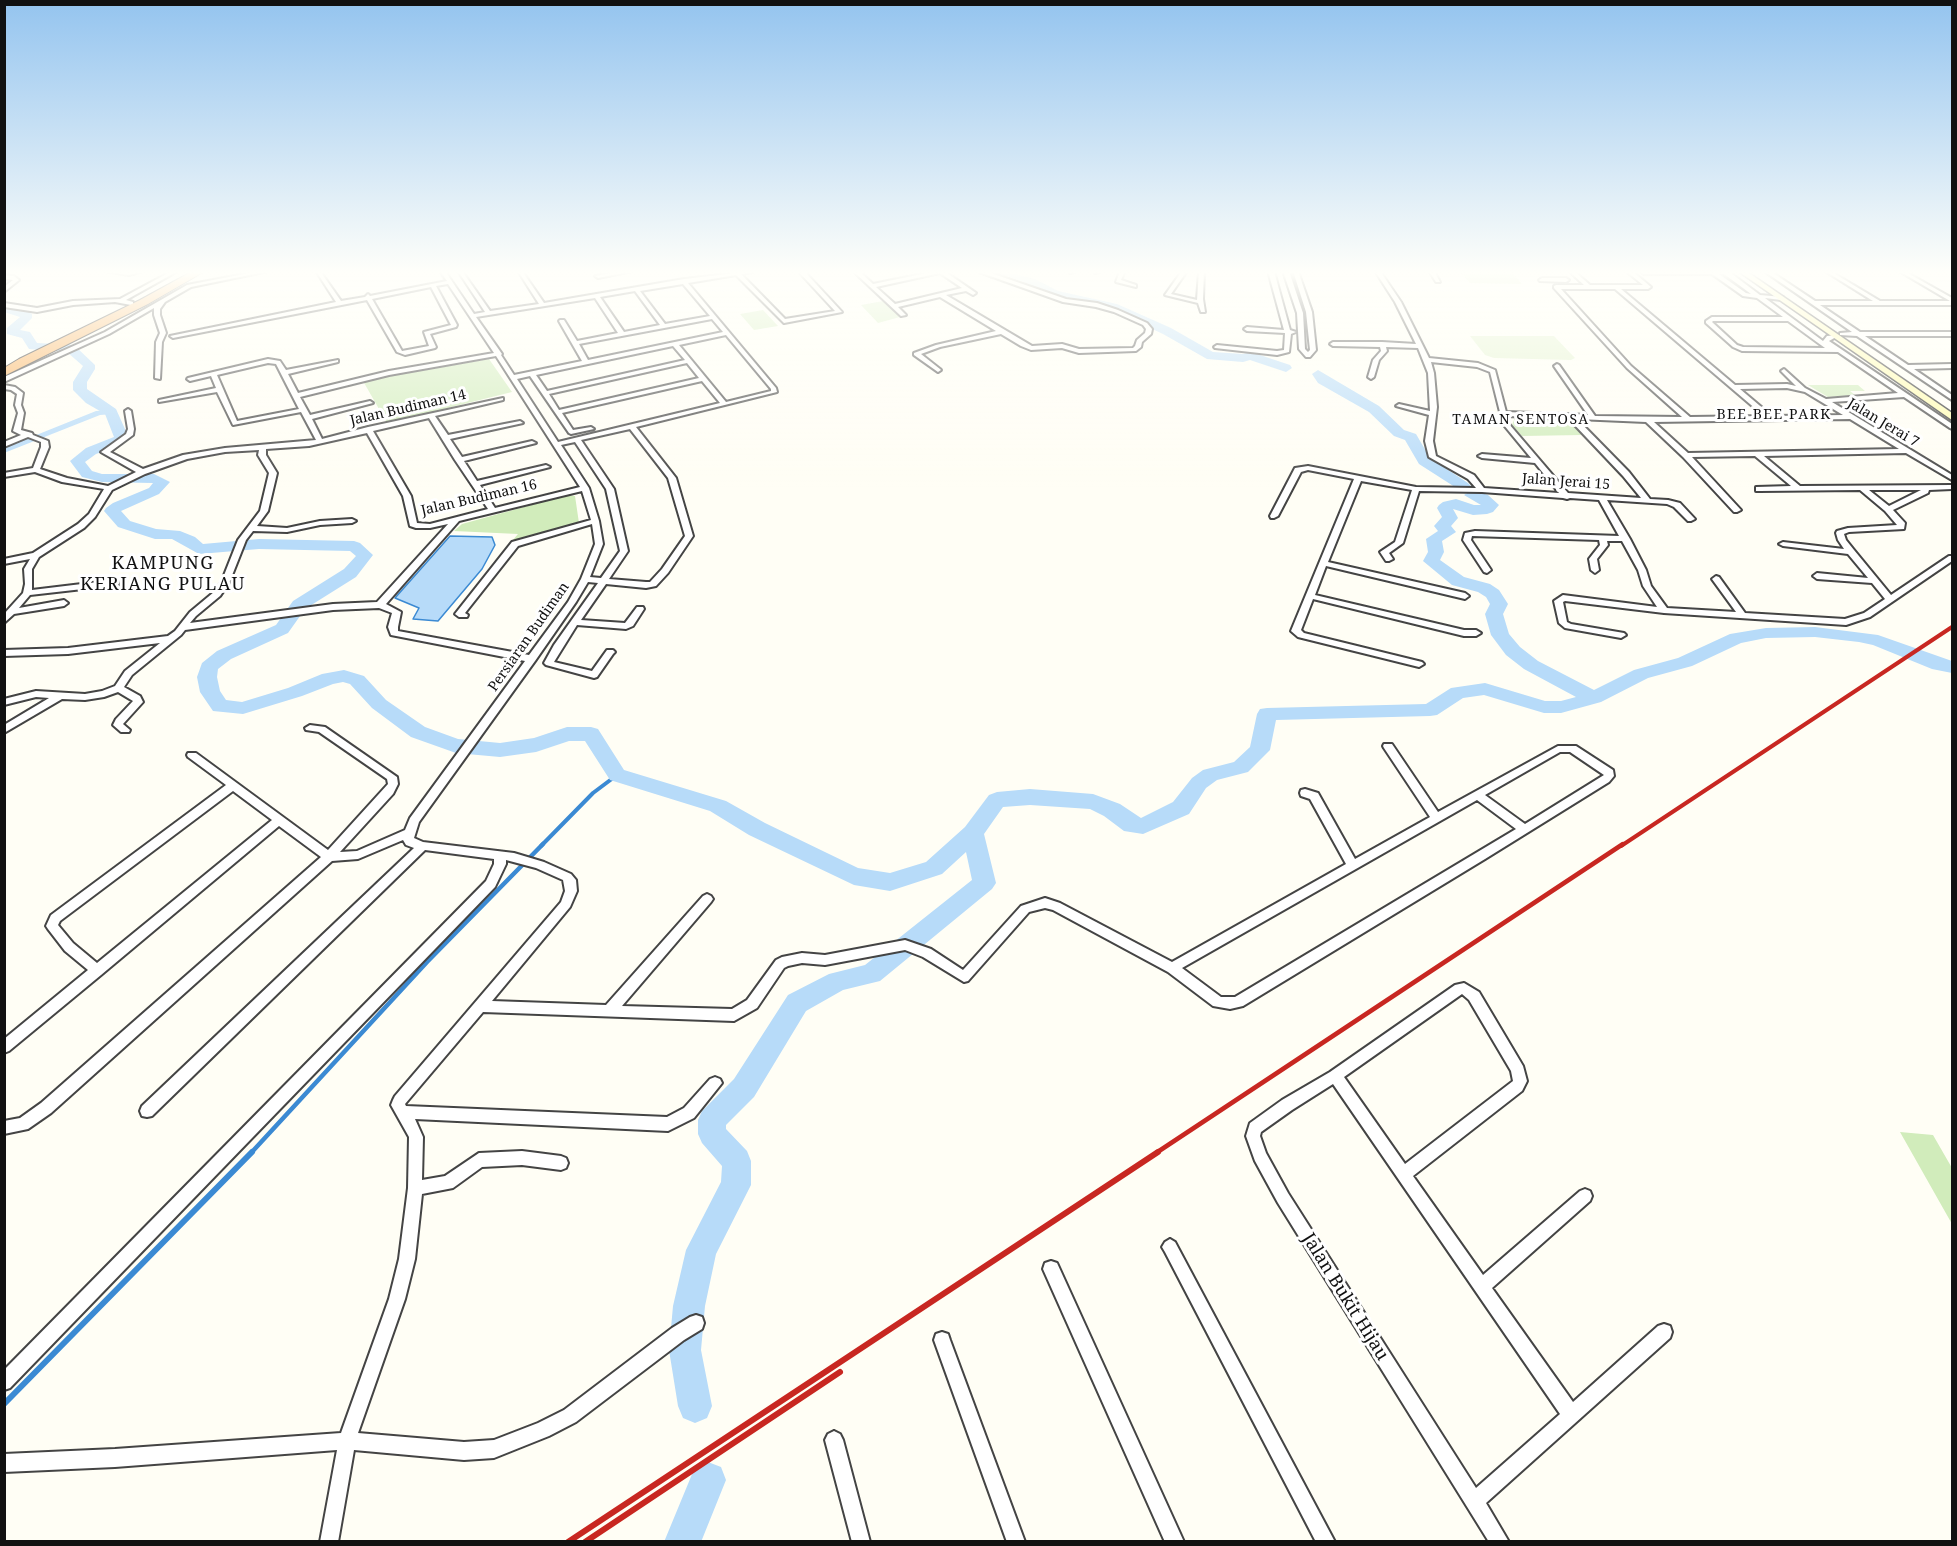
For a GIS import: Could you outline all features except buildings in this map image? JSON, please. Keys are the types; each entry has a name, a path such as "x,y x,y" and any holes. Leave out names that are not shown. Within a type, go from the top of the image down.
{"highway":[{"path":"4,373 48,343"},
{"path":"4,363 71,343"}],"main road":[{"path":"1842,343 1844,348 1953,417"},
{"path":"1844,348 1953,409"}],"street":[{"path":"4,380 64,347 84,343"},
{"path":"159,343 159,378"},
{"path":"395,343 400,352 429,348 433,345 432,343"},
{"name":"Persiaran Budiman","path":"408,833 414,821 532,659 585,579 599,544 585,488 492,343"},
{"path":"576,343 586,362"},
{"path":"515,377 673,343"},
{"path":"674,343 722,401"},
{"path":"532,374 571,432 575,432 775,390 735,343"},
{"path":"938,370 916,354 951,343"},
{"path":"1020,343 1027,347 1062,346 1079,351 1134,350 1139,343"},
{"path":"1217,347 1285,353 1286,343"},
{"path":"1301,343 1302,349 1308,356 1313,350 1312,343"},
{"path":"1419,343 1427,360 1433,389 1429,441 1433,457 1471,477 1482,490"},
{"path":"1607,343 1629,367 1689,420"},
{"path":"1681,343 1771,419"},
{"path":"1732,343 1742,349 1844,348"},
{"path":"1835,343 1904,395 1953,427"},
{"path":"1874,343 1953,398"},
{"path":"1333,344 1420,346"},
{"path":"1371,377 1376,360 1384,351 1382,344"},
{"path":"295,396 389,374 499,354"},
{"path":"1427,360 1478,365 1491,369 1506,424 1567,496"},
{"path":"190,379 268,361 278,362 320,441"},
{"path":"283,373 336,361"},
{"path":"546,393 690,361"},
{"path":"1557,366 1593,418"},
{"path":"1907,367 1953,366"},
{"name":"Jalan Jerai 7","path":"1784,371 1803,388 1823,401 1953,478"},
{"path":"213,374 235,424 303,410"},
{"path":"559,412 703,379"},
{"path":"4,387 13,388 20,393 18,405 21,413 16,429 18,432 36,436 44,441 45,447 36,470"},
{"path":"1732,387 1803,388"},
{"path":"161,401 220,389"},
{"path":"1823,401 1904,395"},
{"path":"1894,396 1953,435"},
{"name":"Jalan Budiman 14","path":"112,487 142,472 205,452 320,441 501,399"},
{"path":"557,444 722,401"},
{"path":"307,418 370,403"},
{"path":"1399,406 1432,413"},
{"path":"129,411 131,429 129,435 105,452 142,472"},
{"path":"1505,414 1647,420 1849,417"},
{"path":"431,415 492,510"},
{"path":"1571,417 1626,474 1648,501"},
{"path":"1647,420 1686,455 1737,510"},
{"path":"445,438 520,423"},
{"path":"585,579 654,584 689,536 672,478 632,426"},
{"name":"Jalan Budiman 16","path":"368,429 407,496 413,524 426,526 456,520 585,488"},
{"path":"4,445 36,436"},
{"path":"577,439 610,489 624,547 622,556 550,661 551,665 594,675 610,652"},
{"path":"459,460 532,443"},
{"path":"4,702 36,694 86,697 104,694 119,688 128,673 184,627 193,614 217,594 225,583 250,528 264,511 273,472 261,455 263,448"},
{"path":"1686,455 1906,451"},
{"path":"1756,453 1800,489"},
{"path":"1482,456 1537,461"},
{"path":"475,484 546,467"},
{"name":"Jalan Jerai 15","path":"1274,516 1300,469 1308,468 1416,489 1482,490 1673,503 1691,519"},
{"path":"4,474 36,470 65,480 112,487 81,526 36,555 4,562"},
{"path":"1358,478 1296,631 1298,634 1419,664"},
{"path":"1759,489 1953,487"},
{"path":"1888,509 1925,492 1924,488"},
{"path":"1389,559 1383,552 1399,543 1416,489"},
{"path":"1863,489 1888,509 1901,523 1901,527 1848,530 1840,533 1851,552 1890,599"},
{"path":"1602,499 1626,539 1642,570 1647,586 1664,610"},
{"path":"380,605 456,520"},
{"path":"250,528 287,530 320,523 352,521"},
{"path":"464,615 459,615 515,544 595,521"},
{"path":"1487,570 1467,540 1468,535 1475,533 1626,539"},
{"path":"1595,570 1593,559 1604,545 1602,538"},
{"path":"1783,544 1851,552"},
{"path":"4,620 8,612 27,593 28,569 36,555"},
{"path":"1621,635 1568,626 1563,622 1558,601 1563,598 1664,610 1846,622 1867,615 1953,558"},
{"path":"1323,563 1465,596"},
{"path":"1817,576 1875,581"},
{"path":"1716,579 1743,616"},
{"path":"27,593 77,586 115,584"},
{"path":"1310,596 1464,633 1476,633"},
{"path":"8,612 64,603"},
{"path":"184,627 309,610 380,605 397,612 393,627 394,633 532,659"},
{"path":"576,622 626,626 630,624 640,609"},
{"path":"4,653 68,651 169,639"},
{"path":"119,688 136,698 138,702 118,725 125,730"},
{"path":"4,730 60,695"},
{"path":"4,1128 23,1124 46,1108 329,857 389,791 394,779 321,729 310,728"},
{"path":"1388,746 1436,818"},
{"path":"479,1005 734,1015 752,1004 780,964 786,961 802,958 825,960 905,945 927,952 964,977 1024,909 1045,903 1056,906 1172,968 1218,1002 1230,1004 1238,1002 1524,829 1605,779 1609,773 1572,748 1563,747 1172,968"},
{"path":"192,755 329,857 358,855 408,833 410,842 423,846 507,856 540,865 570,880 568,899 404,1092 398,1105 416,1137 415,1188 407,1259 397,1299 347,1441 329,1542"},
{"path":"97,971 69,947 52,926 55,918 232,786"},
{"path":"1305,793 1314,796 1353,865"},
{"path":"1477,795 1524,829"},
{"path":"4,1047 279,820"},
{"path":"147,1111 423,846"},
{"path":"4,1382 491,884 500,864 507,856"},
{"path":"610,1010 707,899"},
{"path":"1402,1175 1517,1087 1520,1081 1518,1070 1469,990 1459,989 1335,1076 1402,1175 1572,1416"},
{"name":"Jalan Bukit Hijau","path":"1335,1076 1287,1105 1255,1128 1253,1136 1255,1144 1283,1198 1500,1542"},
{"path":"403,1112 668,1124 688,1113 715,1083"},
{"path":"415,1188 448,1183 479,1160 522,1158 561,1163"},
{"path":"1481,1287 1586,1196"},
{"path":"1170,1247 1326,1542"},
{"path":"1051,1269 1174,1542"},
{"path":"4,1463 115,1458 347,1441 464,1451 494,1449 543,1430 570,1416 678,1334 696,1323"},
{"path":"1474,1502 1664,1332"},
{"path":"942,1340 1016,1542"},
{"path":"834,1440 861,1542"}],"green space":[{"path":"1476,343 1561,343 1575,358 1571,360 1494,358 1485,355"},
{"path":"489,359 512,392 387,423 363,381"},
{"path":"1808,385 1858,385 1865,391 1850,391 1855,395 1828,397"},
{"name":"TAMAN SENTOSA","path":"1515,417 1561,419 1570,422 1582,435 1522,436 1512,425"},
{"path":"568,495 575,496 579,523 512,541 518,534 454,531 462,524"},
{"path":"1900,1132 1933,1135 1952,1168 1952,1224"}],"water":[{"path":"450,536 492,537 495,545 482,569 438,621 413,619 419,608 395,598"}],"waterway":[{"path":"31,343 33,346 70,348 89,365 89,369 80,382 80,390 111,412 122,438 91,451 77,461 87,474 102,478 154,478 162,482 154,491 118,506 112,511 124,524 155,534 174,534 189,540 199,549 259,544 334,545 354,546 365,555 350,573 299,605 282,629 224,655 209,667 207,677 210,692 220,706 243,708 295,692 329,678 344,676 357,680 379,704 418,732 456,746 500,750 536,745 567,734 591,734 617,775 718,806 757,829 854,876 890,882 934,868 973,833"},
{"path":"1188,343 1211,356 1243,358 1251,356 1286,368"},
{"path":"1318,374 1323,380 1374,409 1399,433 1411,437 1424,461 1463,486"},
{"path":"4,451 99,413 111,412"},
{"path":"1472,495 1483,498 1491,505 1487,509 1473,510 1456,504 1448,505 1445,508 1450,518 1442,526 1448,532 1434,539 1436,552 1431,561 1458,581 1484,588 1493,594 1499,604 1494,614 1500,635 1513,651 1531,665 1594,698"},
{"path":"1594,698 1641,674 1685,662 1736,638 1766,633 1815,632 1859,637 1878,641 1939,665 1952,667"},
{"path":"973,833 997,800 1030,797 1093,802 1112,810 1132,825 1143,826 1181,808 1199,783 1210,775 1241,767 1260,750 1267,714 1430,710 1458,692 1485,689 1544,707 1561,707 1594,698"},
{"path":"541,846 593,793 617,775"},
{"path":"695,1406 685,1350 689,1306 701,1250 736,1185 737,1161 712,1134 712,1120 744,1088 797,1003 838,981 871,974 984,883 973,833"},
{"path":"251,1153 427,962 543,844"},
{"path":"4,1404 252,1152"},
{"path":"682,1542 708,1480"}],"railway":[{"path":"1621,846 1952,627"},
{"path":"1156,1153 1623,844"},
{"path":"568,1542 1158,1152"},
{"path":"585,1542 840,1372"}],"district":[{"name":"BEE BEE PARK","path":"1774,415"},
{"name":"TAMAN SENTOSA","path":"1521,420"},
{"name":"KAMPUNG KERIANG PULAU","path":"163,574"}]}
